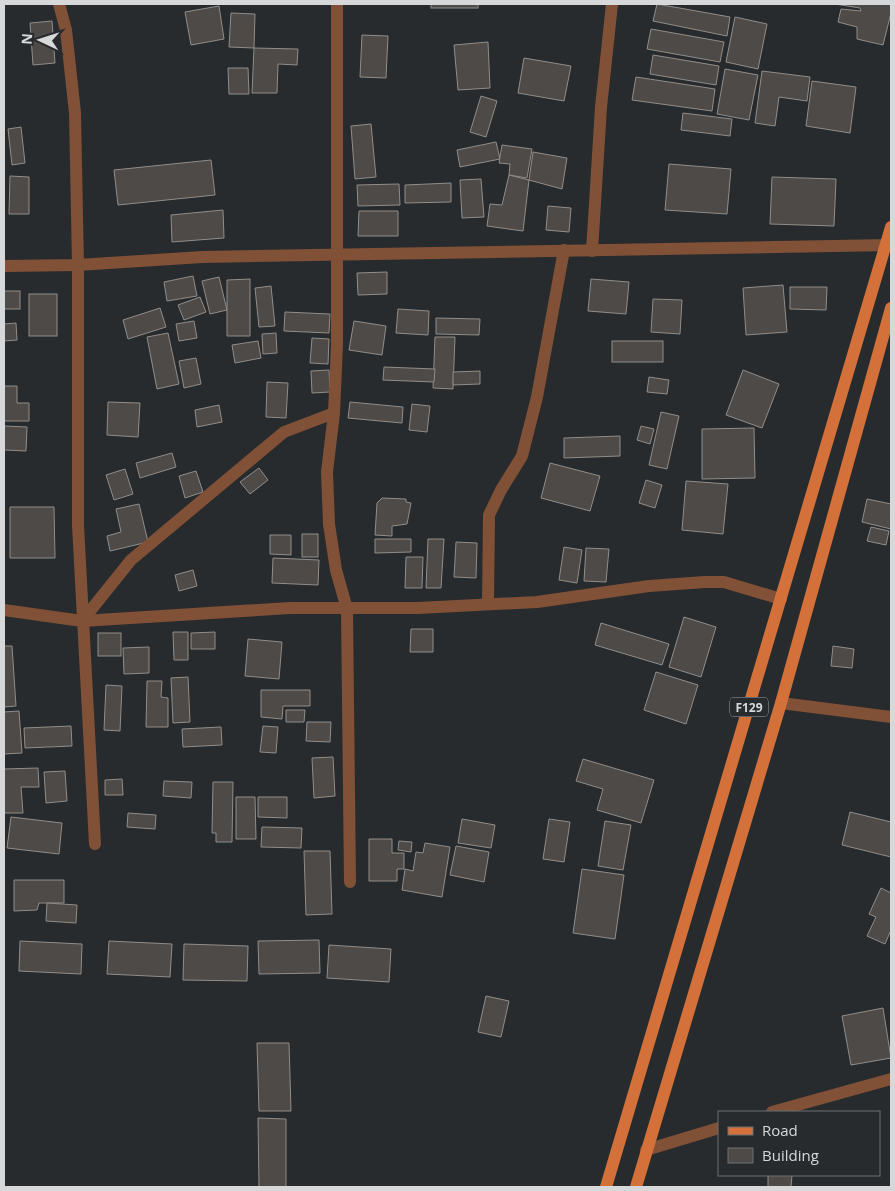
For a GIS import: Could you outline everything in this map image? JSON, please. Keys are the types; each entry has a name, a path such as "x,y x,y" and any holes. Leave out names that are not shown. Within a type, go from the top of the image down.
{"main road":[{"name":"F129","path":"606,1187 888,245 891,227"},
{"name":"F129","path":"636,1187 781,703 891,308"}],"street":[{"path":"59,4 66,30 75,113 78,264 78,526 95,844"},
{"path":"337,4 337,344 334,413 327,472 328,524 336,570 347,609 350,882"},
{"path":"592,251 601,107 612,4"},
{"path":"4,266 202,257 888,245"},
{"path":"488,604 489,514 522,456 537,397 564,250"},
{"path":"82,621 131,560 284,432 334,413"},
{"path":"4,610 82,621 290,608 347,609 537,602 649,586 705,582 724,582 781,599"},
{"path":"781,703 891,717"},
{"path":"776,1111 891,1079"},
{"path":"646,1150 718,1128"}],"building":[{"path":"431,4 478,4 478,8 431,8"},
{"path":"657,4 730,17 727,36 653,21"},
{"path":"835,4 891,4 891,13 883,45 857,39 857,27 838,22 841,9 861,11 860,8"},
{"path":"219,6 224,39 191,45 185,12"},
{"path":"231,13 255,14 254,48 229,47"},
{"path":"735,17 767,24 758,69 726,62"},
{"path":"52,21 55,63 33,65 30,23"},
{"path":"651,29 724,42 720,62 647,49"},
{"path":"362,35 388,36 386,78 360,77"},
{"path":"488,42 490,88 458,90 454,45"},
{"path":"254,48 298,49 297,65 278,64 277,93 252,93"},
{"path":"653,55 719,66 716,85 650,74"},
{"path":"524,58 571,66 564,101 518,93"},
{"path":"228,68 248,68 249,94 229,94"},
{"path":"725,69 758,75 749,120 717,114"},
{"path":"762,71 810,77 807,101 779,97 775,126 755,123"},
{"path":"636,77 715,89 712,111 632,100"},
{"path":"812,81 856,87 850,133 806,126"},
{"path":"481,96 497,101 486,137 470,132"},
{"path":"683,113 732,119 730,136 681,130"},
{"path":"371,124 376,177 355,179 351,126"},
{"path":"21,127 25,163 12,165 8,129"},
{"path":"496,142 500,159 460,167 457,150"},
{"path":"502,145 532,149 527,178 509,175 510,164 499,163"},
{"path":"533,152 567,158 562,189 529,180"},
{"path":"211,160 215,195 118,205 114,170"},
{"path":"669,164 731,169 727,214 665,210"},
{"path":"509,175 529,180 523,231 487,226 490,204 502,205"},
{"path":"10,176 29,177 29,214 9,214"},
{"path":"772,177 836,179 834,226 770,224"},
{"path":"481,179 484,217 462,218 460,180"},
{"path":"451,183 451,202 405,203 405,185"},
{"path":"399,184 400,205 358,206 357,185"},
{"path":"548,206 571,208 569,232 546,230"},
{"path":"223,210 224,238 172,242 171,215"},
{"path":"359,211 398,211 398,236 358,236"},
{"path":"387,272 387,294 358,295 357,273"},
{"path":"193,276 197,296 167,301 164,282"},
{"path":"219,277 227,310 210,314 202,281"},
{"path":"250,279 250,336 227,336 227,280"},
{"path":"591,279 629,282 626,314 588,311"},
{"path":"783,285 787,332 746,335 743,288"},
{"path":"271,286 275,326 259,327 255,288"},
{"path":"790,287 827,287 826,310 790,309"},
{"path":"4,291 20,291 20,309 4,309"},
{"path":"29,294 57,294 57,336 29,336"},
{"path":"200,297 206,312 184,320 178,305"},
{"path":"653,299 682,300 680,334 651,332"},
{"path":"160,308 166,327 128,339 123,320"},
{"path":"398,309 429,311 428,335 396,333"},
{"path":"285,312 330,314 329,333 284,331"},
{"path":"436,318 480,319 479,335 436,334"},
{"path":"194,321 197,338 179,341 176,324"},
{"path":"354,321 386,326 382,355 349,350"},
{"path":"16,323 17,340 4,341 4,324"},
{"path":"168,333 179,384 157,389 147,337"},
{"path":"276,333 277,353 263,354 262,334"},
{"path":"435,337 455,337 453,389 433,388"},
{"path":"312,338 329,339 328,364 310,363"},
{"path":"258,341 261,358 235,363 232,345"},
{"path":"612,341 663,341 663,362 612,362"},
{"path":"196,358 201,384 184,388 179,361"},
{"path":"384,367 435,369 434,382 383,380"},
{"path":"329,370 330,392 312,393 311,371"},
{"path":"743,370 779,384 762,428 726,415"},
{"path":"480,371 480,384 453,385 453,372"},
{"path":"649,377 669,380 667,394 647,392"},
{"path":"267,382 288,383 286,418 266,417"},
{"path":"4,386 17,386 17,403 29,403 29,421 4,421"},
{"path":"108,402 140,403 138,437 107,435"},
{"path":"350,402 403,407 402,423 348,418"},
{"path":"412,404 430,406 427,432 409,430"},
{"path":"219,405 222,422 197,427 195,410"},
{"path":"661,412 679,416 667,469 649,465"},
{"path":"4,426 27,427 26,451 4,450"},
{"path":"641,426 654,429 650,444 637,440"},
{"path":"754,428 755,478 702,479 702,429"},
{"path":"620,436 620,456 564,458 564,438"},
{"path":"172,453 176,467 140,478 136,463"},
{"path":"550,463 600,476 590,511 541,498"},
{"path":"259,468 268,480 250,494 240,482"},
{"path":"125,469 133,494 114,500 106,475"},
{"path":"196,471 203,492 185,498 179,476"},
{"path":"646,480 662,485 655,508 639,503"},
{"path":"686,481 728,484 723,534 682,530"},
{"path":"382,498 406,499 406,502 411,503 407,524 392,526 392,536 375,535 377,503"},
{"path":"867,499 891,504 891,529 862,522"},
{"path":"139,504 148,542 110,551 107,536 121,532 116,509"},
{"path":"10,507 54,507 55,558 10,558"},
{"path":"871,527 889,531 886,545 867,541"},
{"path":"302,534 318,534 318,557 302,557"},
{"path":"270,535 291,535 291,555 270,554"},
{"path":"375,539 411,539 411,552 375,553"},
{"path":"428,539 444,539 441,588 426,588"},
{"path":"456,542 477,543 476,578 454,577"},
{"path":"564,547 582,550 577,583 559,580"},
{"path":"586,548 609,549 606,582 584,581"},
{"path":"406,557 423,557 422,588 405,588"},
{"path":"273,558 319,560 318,585 272,583"},
{"path":"193,570 197,586 179,591 175,575"},
{"path":"684,617 716,627 701,677 669,667"},
{"path":"601,623 669,644 662,665 595,645"},
{"path":"411,629 433,629 433,652 410,652"},
{"path":"173,632 188,632 188,660 174,660"},
{"path":"215,632 215,649 191,649 191,633"},
{"path":"98,633 121,633 121,656 98,656"},
{"path":"248,639 282,642 279,679 245,676"},
{"path":"4,646 12,646 16,706 4,707"},
{"path":"833,646 854,649 852,668 831,666"},
{"path":"149,647 149,673 124,674 123,648"},
{"path":"656,672 698,685 686,724 644,710"},
{"path":"188,677 190,722 173,723 171,678"},
{"path":"147,681 162,681 161,697 168,698 168,727 146,727"},
{"path":"106,685 122,686 120,731 104,730"},
{"path":"261,690 310,690 310,706 283,706 282,719 261,717"},
{"path":"286,710 305,710 304,722 286,722"},
{"path":"19,711 22,753 4,754 4,712"},
{"path":"307,722 331,722 330,742 306,741"},
{"path":"71,726 72,746 25,748 24,728"},
{"path":"263,726 278,727 276,753 260,752"},
{"path":"221,727 222,745 183,747 182,729"},
{"path":"333,757 335,796 314,798 312,758"},
{"path":"583,759 654,780 641,823 597,810 603,789 576,781"},
{"path":"38,768 39,787 21,787 23,813 4,813 4,769"},
{"path":"65,771 67,801 46,803 44,772"},
{"path":"122,779 123,795 105,795 105,780"},
{"path":"164,781 192,782 191,798 163,796"},
{"path":"213,782 233,782 232,842 216,842 216,833 212,833"},
{"path":"236,797 255,797 256,839 236,839"},
{"path":"258,797 287,797 287,818 258,817"},
{"path":"850,812 891,822 891,857 842,845"},
{"path":"128,813 156,815 155,829 127,827"},
{"path":"11,817 62,823 59,854 7,848"},
{"path":"462,819 495,825 491,848 458,843"},
{"path":"549,819 570,822 564,862 543,859"},
{"path":"605,821 631,825 623,870 598,866"},
{"path":"262,827 302,828 301,848 261,847"},
{"path":"369,839 392,839 392,853 404,853 404,869 397,869 397,881 369,881"},
{"path":"399,841 412,842 411,852 398,850"},
{"path":"425,843 450,847 442,897 402,890 405,869 413,871 416,852 423,853"},
{"path":"456,846 489,852 484,882 450,875"},
{"path":"304,851 330,851 332,914 306,915"},
{"path":"582,869 624,875 615,939 573,933"},
{"path":"14,880 64,880 64,903 39,903 37,910 14,911"},
{"path":"881,888 891,893 891,930 885,944 867,936 876,917 869,914"},
{"path":"47,903 77,905 76,923 46,921"},
{"path":"319,940 320,973 259,974 258,941"},
{"path":"20,941 82,944 81,974 19,971"},
{"path":"109,941 172,944 170,977 107,974"},
{"path":"184,944 248,946 247,981 183,980"},
{"path":"329,945 391,949 389,982 327,978"},
{"path":"486,996 509,1001 501,1037 478,1032"},
{"path":"883,1008 891,1058 851,1065 842,1016"},
{"path":"257,1043 289,1043 291,1111 259,1111"},
{"path":"258,1118 286,1119 286,1187 259,1187"},
{"path":"768,1176 792,1176 791,1187 768,1187"}]}
